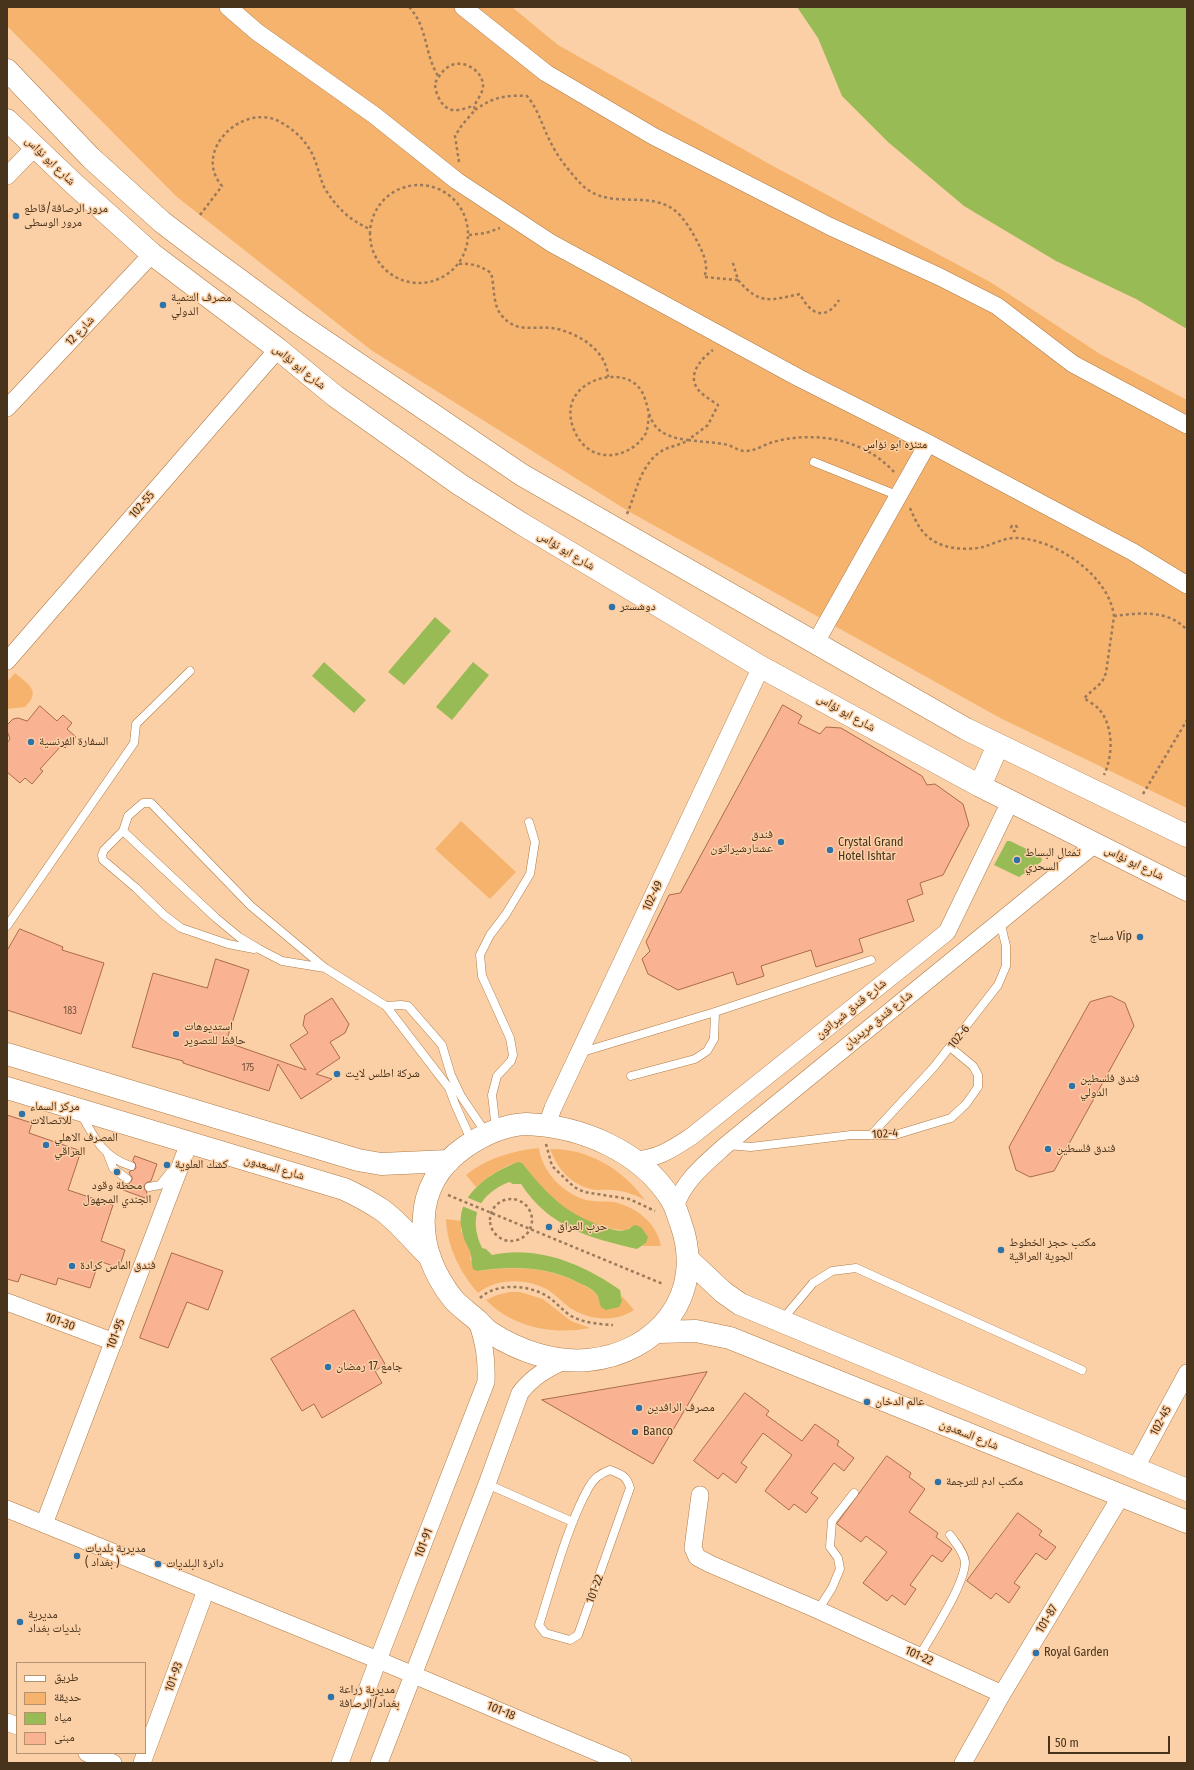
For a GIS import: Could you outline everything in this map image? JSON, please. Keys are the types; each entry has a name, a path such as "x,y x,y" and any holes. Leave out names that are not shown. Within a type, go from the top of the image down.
{"main road":[{"path":"7,70 58,124 126,190 200,252 298,323 522,475 935,711 998,745 1187,836"},
{"name":"شارع ابو نؤاس","path":"7,120 73,183 152,254 278,349 335,396 458,484 761,667 1010,802 1187,890"},
{"path":"980,786 998,745"},
{"path":"7,1054 358,1160 381,1164 449,1161"},
{"name":"شارع السعدون","path":"7,1088 344,1189 364,1198 384,1211 401,1226 430,1257"},
{"path":"510,1125 546,1134 565,1128 593,1137 608,1144 633,1160 662,1187 665,1209 684,1231 688,1258 685,1286 678,1306 657,1332 644,1341 616,1355 586,1360 566,1360 536,1354 520,1348 489,1332 478,1310 453,1299 436,1272 430,1257 424,1226 428,1192 436,1176 449,1161 457,1153 485,1135 510,1125"},
{"path":"688,1258 723,1292 740,1304 1187,1490"},
{"name":"شارع السعدون","path":"657,1332 696,1331 730,1338 1187,1522"}],"street":[{"path":"228,7 257,32 374,115 458,181 551,243 799,378 928,443 1133,552 1187,585"},
{"path":"463,7 546,73 653,136 829,226 940,277 997,306 1073,364 1187,425"},
{"path":"7,176 35,147"},
{"name":"شارع 12","path":"7,408 152,254"},
{"name":"102-55","path":"7,661 278,349"},
{"path":"816,642 928,443"},
{"name":"102-49","path":"546,1134 579,1053 761,667"},
{"name":"شارع فندق شيراتون","path":"633,1160 642,1160 667,1152 692,1136 947,932 1010,802"},
{"name":"شارع فندق مريديان","path":"665,1209 695,1173 726,1145 1095,844"},
{"path":"947,932 964,950"},
{"path":"757,1084 776,1104"},
{"name":"101-95","path":"44,1524 189,1143"},
{"name":"101-30","path":"7,1302 114,1342"},
{"name":"101-91","path":"340,1763 378,1660 486,1382 487,1361 478,1310"},
{"path":"379,1763 487,1484 520,1393 527,1384 539,1374 566,1360"},
{"name":"102-45","path":"1135,1469 1187,1373"},
{"name":"101-22","path":"700,1495 693,1548 697,1557 818,1610 1002,1694"},
{"name":"101-87","path":"963,1763 1002,1694 1121,1496"},
{"name":"101-18","path":"7,1509 378,1660 623,1763"},
{"name":"101-93","path":"146,1752 206,1590"},
{"path":"90,1754 113,1763"}],"lane":[{"path":"814,462 902,490"},
{"path":"7,926 134,743 136,724 190,671"},
{"path":"259,949 228,944 181,928 164,915 136,888 103,860 102,855 104,850 123,831 128,816 144,802 151,803 251,906 325,968 386,1006 428,1062 444,1080 452,1093 455,1104 485,1135"},
{"path":"485,1135 492,1095 498,1076 511,1061 513,1055 510,1038 482,976 480,955 490,935 506,914 530,874 535,842 529,822"},
{"path":"123,831 216,918 239,937 282,960 325,968"},
{"name":"102-6","path":"871,1135 934,1067 998,985 1006,966 1006,946 999,921"},
{"path":"579,1053 715,1012 871,960"},
{"path":"386,1006 405,1005 411,1008 442,1045 451,1075 461,1096 485,1135"},
{"path":"631,1076 695,1059 707,1051 714,1038 715,1012"},
{"name":"102-4","path":"726,1145 751,1147 851,1135 895,1135 951,1118 966,1104 978,1087 978,1075 973,1066 950,1048"},
{"path":"444,1080 451,1075"},
{"path":"79,1110 89,1130 108,1155 113,1168 127,1179"},
{"path":"149,1187 160,1185 164,1182 189,1143"},
{"path":"108,1155 131,1166"},
{"path":"781,1322 814,1283 832,1271 856,1268 1082,1370"},
{"name":"101-22","path":"610,1470 625,1475 630,1488 578,1635 570,1640 545,1633 539,1625 573,1522 590,1486 600,1474 610,1470"},
{"path":"487,1484 573,1522"},
{"path":"818,1610 832,1588 840,1569 838,1558 830,1547 832,1520 854,1493"},
{"path":"920,1657 962,1580 965,1561 958,1545 950,1535"}],"path":[{"path":"409,7 416,15 425,35 432,66 438,76"},
{"path":"474,106 454,110 447,107 435,90 434,83 438,76 452,65 468,65 476,70 482,79 483,88 474,106 475,110"},
{"path":"459,163 455,136 475,110 490,100 501,96 527,96 538,113 550,142 581,184 593,194 623,200 640,199 672,208 685,222 700,248 707,264 704,277 738,280"},
{"path":"200,216 222,186 218,181 214,170 213,157 219,139 229,128 239,121 266,117 281,122 298,134 315,159 324,187 348,217 370,229"},
{"path":"420,185 433,186 455,199 463,210 468,222 469,234 467,248 459,264 444,278 419,284 406,282 394,277 384,269 376,259 371,247 370,229 377,209 384,199 395,191 407,186 420,185"},
{"path":"469,234 486,233 496,230 502,226"},
{"path":"732,260 738,280 745,288 757,297 768,301 800,294 805,304 818,314 828,312 839,300"},
{"path":"459,264 470,263 483,267 492,273 497,307 502,317 509,323 520,328 554,328 577,336 588,343 605,362 608,370 608,377"},
{"path":"626,517 634,491 651,460 670,447 680,445 708,425 718,405 703,394 695,385 694,375 699,363 727,339"},
{"path":"649,415 646,432 638,443 625,452 608,456 598,454 581,443 574,430 570,415 573,400 581,389 591,382 608,377 618,377 632,382 640,390 652,423 658,429 678,439 728,445 744,451 754,450 777,441 813,437 849,443 873,454 886,463 902,490 919,527 933,541 954,548 968,549 1015,538 1050,546 1079,562 1106,592 1113,606 1114,616 1106,673 1102,682 1084,698 1099,709 1106,721 1111,741 1110,762 1102,780"},
{"path":"1014,531 1015,538"},
{"path":"1114,616 1142,612 1155,613 1169,617 1187,630"},
{"path":"1140,799 1187,720"},
{"path":"546,1134 552,1166 574,1187 584,1192 629,1199 665,1209"},
{"path":"447,1195 663,1284"},
{"path":"507,1198 519,1200 528,1206 533,1217 531,1229 524,1237 514,1242 503,1241 494,1234 490,1224 490,1213 497,1204 507,1198"},
{"path":"478,1310 483,1295 511,1287 524,1287 547,1296 572,1316 593,1323 613,1325"}],"green space":[{"name":"متنزه ابو نؤاس","path":"7,7 512,7 558,45 773,166 992,283 1100,354 1187,400 1187,808 1002,719 628,511 371,350 177,197 7,26"},
{"path":"15,673 28,684 33,692 30,701 25,707 7,709 7,682"},
{"path":"461,821 516,872 490,899 435,849"},
{"path":"539,1148 544,1165 562,1187 586,1200 614,1202 622,1204 637,1212 650,1223 655,1230 661,1246 642,1246 646,1243 630,1227 626,1230 603,1227 581,1218 552,1198 522,1163 511,1164 504,1167 476,1187 466,1175 482,1164 500,1156"},
{"path":"550,1149 578,1152 604,1163 627,1179 645,1200 633,1194 616,1190 593,1190 583,1187 565,1174 556,1163"},
{"path":"446,1219 461,1221 461,1231 471,1253 470,1259 477,1271 518,1268 557,1274 593,1291 599,1302 622,1301 622,1296 634,1310 619,1317 610,1318 585,1315 570,1308 548,1290 531,1283 522,1282 503,1282 486,1288 478,1293 460,1268 456,1259 449,1239"},
{"path":"510,1292 520,1292 543,1299 571,1321 590,1328 562,1331 535,1327 521,1323 509,1317 497,1310 486,1300 497,1295"}],"water":[{"path":"797,7 1187,7 1187,329 1136,299 1056,261 964,206 888,142 842,96 818,38"},
{"path":"435,617 451,631 404,685 388,672"},
{"path":"324,662 366,700 354,713 312,676"},
{"path":"473,662 489,675 452,720 436,707"},
{"path":"1007,841 1010,841 1039,855 1042,859 1041,862 1019,877 994,865"},
{"path":"518,1162 522,1163 548,1193 578,1216 614,1230 626,1230 635,1225 641,1227 648,1237 646,1243 637,1249 587,1235 557,1221 532,1199 521,1184 513,1184 509,1182 490,1193 483,1200 479,1208 476,1217 476,1226 482,1248 486,1249 492,1255 526,1253 543,1255 575,1265 591,1272 620,1290 622,1301 619,1307 606,1310 601,1307 598,1296 591,1289 567,1277 554,1273 542,1270 516,1268 477,1271 473,1269 470,1251 462,1231 461,1218 463,1207 476,1187 507,1166"}],"pier":[{"path":"466,1197 483,1204 479,1213 462,1206"}],"building":[{"name":"Crystal Grand Hotel Ishtar","path":"783,705 802,716 798,723 820,734 826,727 841,728 922,776 927,785 935,784 963,804 969,825 943,875 920,883 923,894 907,900 914,921 859,939 863,952 816,967 811,950 761,966 764,976 737,985 733,972 678,990 648,974 642,959 650,951 646,942 669,895 680,893"},
{"path":"40,706 57,721 63,715 72,723 67,729 76,737 65,748 62,745 40,769 43,771 32,784 25,778 20,783 7,772 7,743 10,739 7,731 7,725 13,719 18,718 27,721"},
{"path":"20,929 63,947 62,950 104,963 81,1034 7,1010 7,951"},
{"path":"216,959 249,970 226,1042 306,1070 290,1045 308,1033 303,1025 305,1015 332,998 349,1024 345,1033 330,1042 340,1058 316,1074 332,1079 301,1099 278,1064 269,1091 183,1063 183,1061 132,1047 153,973 207,988"},
{"name":"فندق فلسطين الدولي","path":"1111,996 1125,1003 1134,1026 1054,1171 1030,1177 1016,1170 1009,1147 1090,1002"},
{"path":"7,1115 32,1123 29,1133 81,1151 68,1190 113,1205 101,1241 125,1250 119,1268 99,1261 90,1288 58,1278 56,1285 21,1274 18,1282 7,1279"},
{"path":"135,1156 157,1164 151,1181 146,1183 144,1186 147,1192 145,1198 123,1190 125,1184 129,1184 132,1180 129,1173 136,1168 133,1161"},
{"path":"172,1253 223,1271 208,1310 187,1302 168,1348 140,1338"},
{"name":"جامع 17 رمضان","path":"354,1310 385,1364 375,1371 382,1383 322,1418 314,1404 302,1411 271,1359"},
{"name":"Banco","path":"707,1372 653,1464 542,1400"},
{"path":"745,1393 769,1411 766,1415 802,1441 815,1424 839,1441 837,1445 854,1458 844,1471 834,1463 811,1493 818,1498 806,1513 794,1504 789,1510 765,1491 792,1455 763,1433 741,1463 747,1467 736,1483 723,1473 718,1479 694,1461"},
{"path":"887,1456 911,1473 909,1477 925,1489 909,1512 938,1533 936,1537 952,1549 942,1562 932,1555 910,1585 916,1589 905,1605 892,1595 887,1601 863,1583 887,1552 866,1536 861,1542 837,1524"},
{"path":"1018,1513 1042,1531 1039,1535 1056,1547 1046,1560 1036,1553 1014,1583 1020,1587 1009,1603 996,1593 991,1599 967,1581"}],"place":[{"name":"مرور الرصافة/قاطع مرور الوسطى","path":"16,216"},
{"name":"مصرف التنمية الدولي","path":"163,305"},
{"name":"دوشستر","path":"612,607"},
{"name":"السفارة الفرنسية","path":"31,742"},
{"name":"فندق عشتارشيراتون","path":"781,842"},
{"name":"Crystal Grand Hotel Ishtar","path":"830,850"},
{"name":"تمثال البساط السحري","path":"1017,860"},
{"name":"مساج Vip","path":"1140,937"},
{"name":"استديوهات حافظ للتصوير","path":"176,1034"},
{"name":"شركة اطلس لايت","path":"337,1074"},
{"name":"فندق فلسطين الدولي","path":"1072,1086"},
{"name":"مركز السماء للاتصالات","path":"22,1114"},
{"name":"المصرف الاهلي العراقي","path":"46,1145"},
{"name":"فندق فلسطين","path":"1048,1149"},
{"name":"كشك العلوية","path":"167,1165"},
{"name":"محطة وقود الجندي المجهول","path":"117,1172"},
{"name":"حرب العراق","path":"549,1227"},
{"name":"مكتب حجز الخطوط الجوية العراقية","path":"1001,1250"},
{"name":"فندق الماس كرادة","path":"72,1266"},
{"name":"جامع 17 رمضان","path":"328,1367"},
{"name":"عالم الدخان","path":"867,1402"},
{"name":"مصرف الرافدين","path":"639,1408"},
{"name":"Banco","path":"635,1432"},
{"name":"مكتب ادم للترجمة","path":"938,1482"},
{"name":"مديرية بلديات ( بغداد )","path":"77,1556"},
{"name":"دائرة البلديات","path":"158,1564"},
{"name":"مديرية بلديات بغداد","path":"20,1622"},
{"name":"Royal Garden","path":"1036,1653"},
{"name":"مديرية زراعة بغداد/الرصافة","path":"331,1697"}]}
